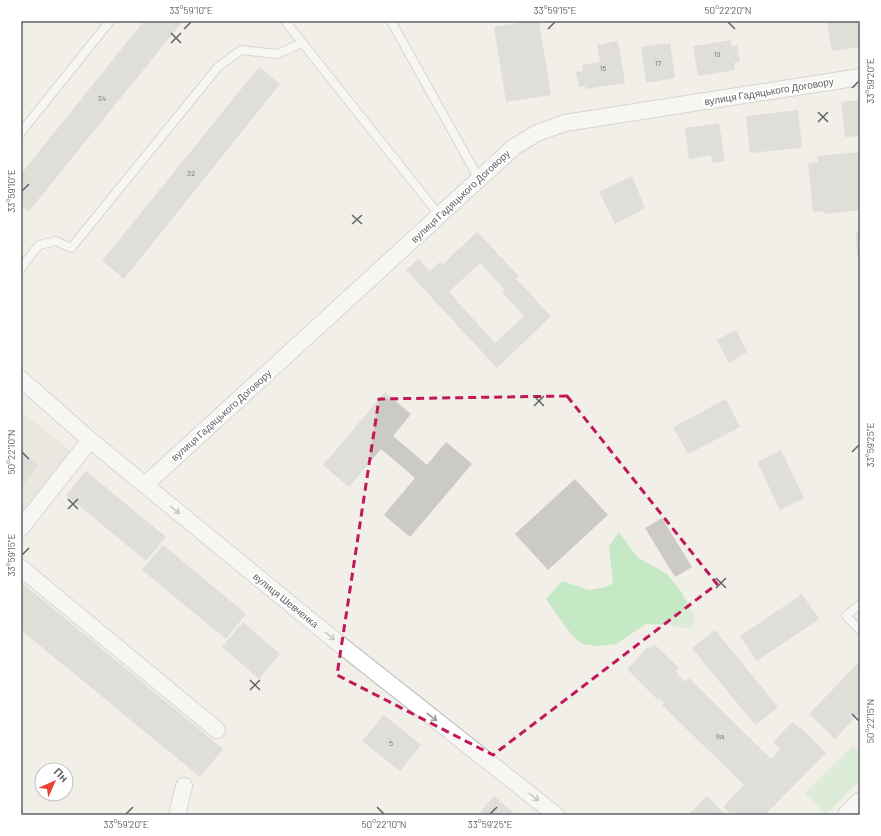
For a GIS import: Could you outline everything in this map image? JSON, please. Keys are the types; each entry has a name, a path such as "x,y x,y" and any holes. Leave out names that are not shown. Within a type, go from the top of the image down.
{"street":[{"name":"вулиця Гадяцького Договору","path":"145,485 514,147 538,133 565,122 860,77"},
{"name":"вулиця Шевченка","path":"21,379 90,440 332,638 556,815"},
{"path":"21,528 90,440"},
{"path":"21,568 217,730"},
{"path":"177,815 184,786"},
{"path":"848,815 860,803"}],"lane":[{"path":"21,132 110,21"},
{"path":"285,21 440,216"},
{"path":"391,21 479,180"},
{"path":"21,268 39,245 56,240 71,248 218,67 242,50 277,54 302,43"},
{"path":"860,604 846,616 860,630"}],"highlighted area":[{"path":"567,396 717,584 493,755 337,675 379,399"}],"shaded area":[{"path":"21,411 74,454 33,507 21,514"}],"green space":[{"path":"619,532 637,557 667,574 682,593 695,618 691,629 670,625 646,624 616,644 596,646 582,644 571,634 546,599 562,581 589,590 606,587 613,583 609,546"},
{"path":"853,746 860,753 860,781 826,814 805,793"}],"building":[{"path":"144,21 183,21 29,211 21,205 21,174"},
{"path":"539,21 551,95 506,102 494,27"},
{"path":"827,21 860,21 860,47 832,51"},
{"path":"731,40 731,46 737,45 740,62 734,63 735,70 698,76 693,46"},
{"path":"618,41 625,83 586,89 585,86 579,87 576,72 583,71 582,65 600,62 597,45"},
{"path":"670,43 675,78 646,83 641,47"},
{"path":"259,67 280,84 124,279 102,261"},
{"path":"860,100 860,136 845,137 841,102"},
{"path":"798,110 802,148 750,153 746,116"},
{"path":"719,123 725,161 712,163 711,155 689,159 685,128"},
{"path":"860,152 860,210 824,214 823,211 813,212 808,163 818,162 817,156"},
{"path":"632,176 645,208 615,224 599,192"},
{"path":"860,231 860,256 857,256 856,232"},
{"path":"477,232 519,276 516,279 551,316 497,368 406,270 418,259 430,271 440,262 443,264","holes":["480,263 505,290 502,292 524,316 495,343 449,292"]},
{"path":"736,330 747,352 729,363 717,340"},
{"path":"385,392 411,414 393,436 427,465 446,442 472,464 410,537 384,515 415,478 381,449 349,487 323,465"},
{"path":"726,399 740,427 688,454 673,427"},
{"path":"781,450 804,498 780,510 757,462"},
{"path":"21,452 38,465 21,488"},
{"path":"86,471 166,537 146,561 66,495"},
{"path":"575,479 608,515 548,570 515,534"},
{"path":"662,518 692,567 675,577 645,528"},
{"path":"163,545 246,614 226,639 142,570"},
{"path":"21,582 223,749 200,777 21,630"},
{"path":"802,594 819,619 757,661 740,636"},
{"path":"243,622 280,654 259,679 222,647"},
{"path":"715,630 778,707 755,725 692,648"},
{"path":"654,644 679,668 676,672 685,682 689,678 771,759 780,749 773,742 792,722 800,729 801,728 826,753 765,815 732,815 723,807 744,785 662,705 664,703 660,699 658,700 627,669 648,647 650,648"},
{"path":"860,661 860,712 835,739 809,714"},
{"path":"384,715 421,745 400,771 362,741"},
{"path":"494,796 516,815 478,815"},
{"path":"707,796 726,815 688,815"}]}
